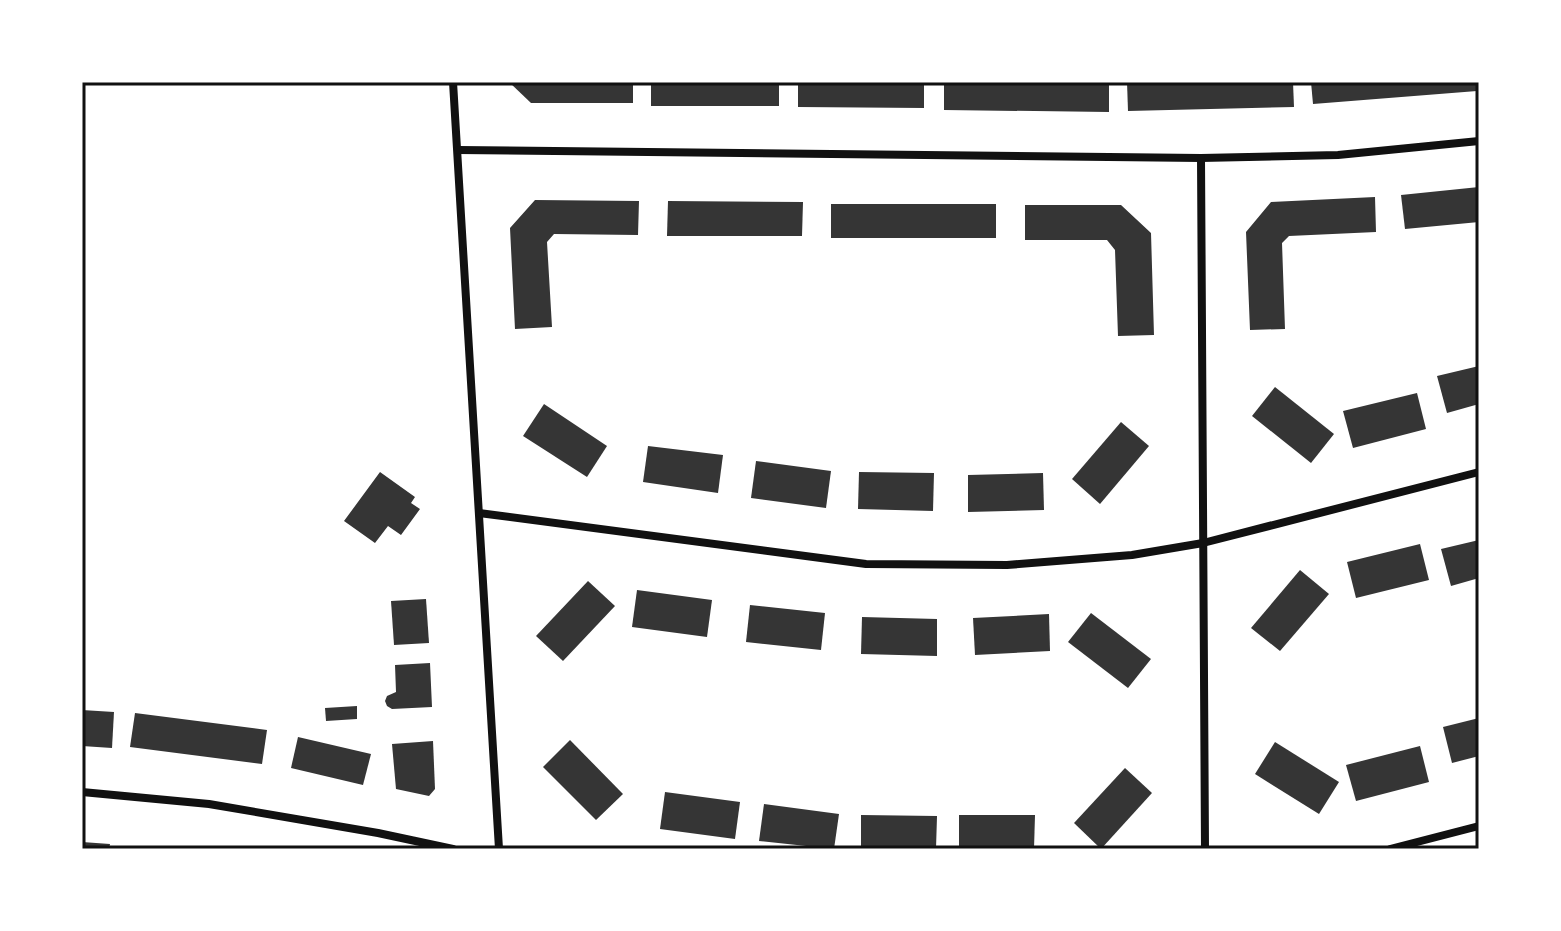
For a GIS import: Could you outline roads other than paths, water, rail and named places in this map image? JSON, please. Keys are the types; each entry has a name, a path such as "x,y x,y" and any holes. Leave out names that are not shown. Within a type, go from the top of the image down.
{"street":[{"path":"453,82 499,849"},
{"path":"458,150 1201,158 1338,155 1479,141"},
{"path":"1201,158 1205,849"},
{"path":"479,513 866,564 1007,565 1132,555 1203,543 1479,472"},
{"path":"82,792 209,804 453,849"},
{"path":"1390,849 1479,826"}]}
